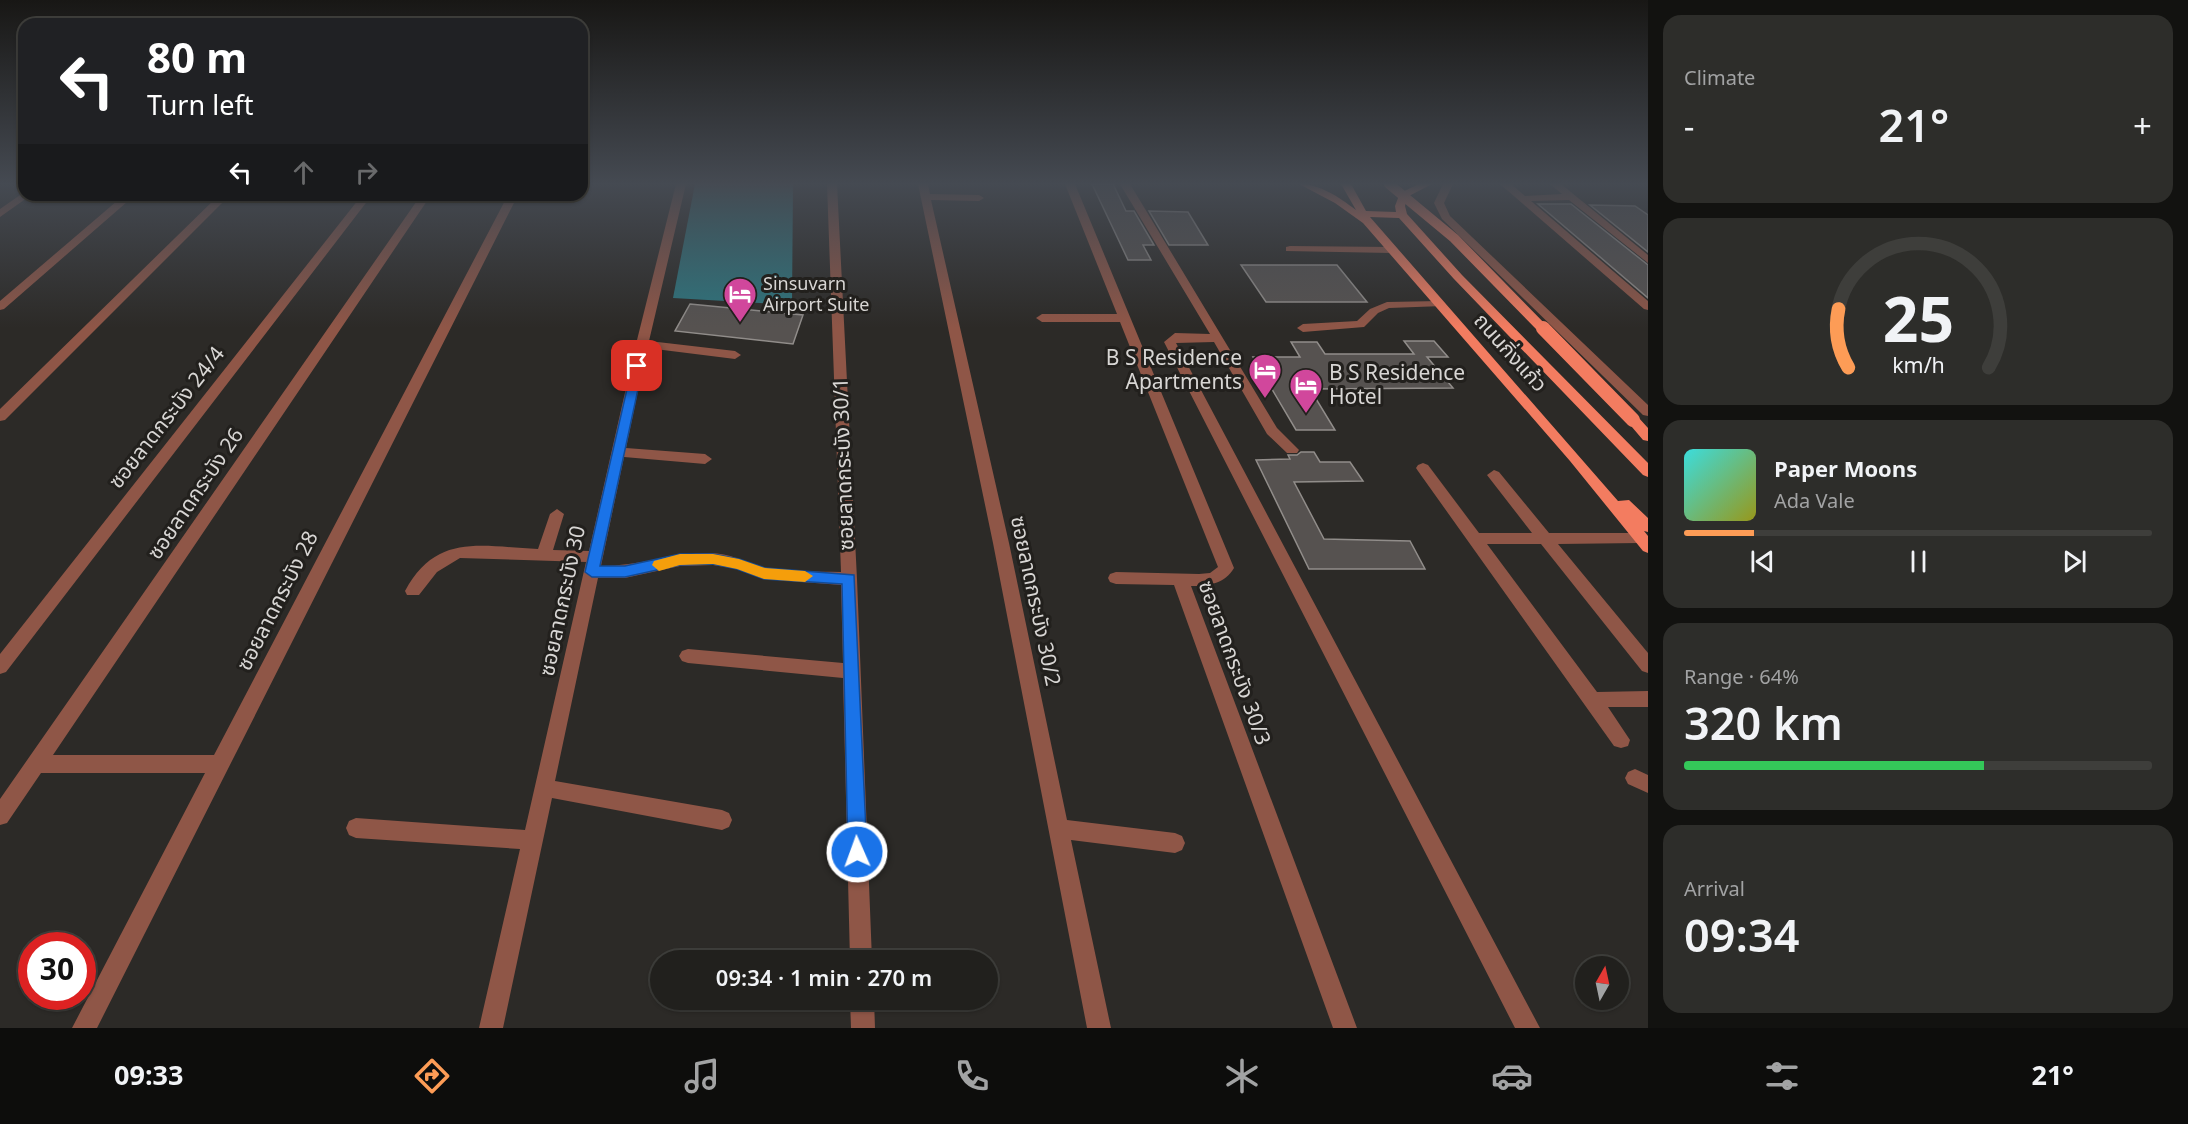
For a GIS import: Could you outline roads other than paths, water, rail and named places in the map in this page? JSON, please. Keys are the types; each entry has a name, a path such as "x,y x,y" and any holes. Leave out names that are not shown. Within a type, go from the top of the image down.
{"main road":[{"name":"ถนนกิ่งแก้ว","path":"1375,232 1646,537"},
{"name":"ถนนกิ่งแก้ว","path":"1417,232 1458,277 1648,472"},
{"path":"1447,232 1648,436"}],"street":[{"path":"0,307 87,232"},
{"path":"0,417 188,232"},
{"name":"ซอยลาดกระบัง 24/4","path":"0,667 338,232"},
{"name":"ซอยลาดกระบัง 26","path":"0,816 401,232"},
{"name":"ซอยลาดกระบัง 28","path":"84,1028 494,232"},
{"name":"ซอยลาดกระบัง 30","path":"491,1028 642,344 669,232"},
{"name":"ซอยลาดกระบัง 30/1","path":"834,232 849,579 861,950"},
{"name":"ซอยลาดกระบัง 30/2","path":"933,232 1001,543 1099,1028"},
{"name":"ซอยลาดกระบัง 30/3","path":"1089,232 1226,568 1223,574 1216,578 1180,579 1345,1028"},
{"path":"1154,232 1272,431 1292,450"},
{"path":"1462,232 1648,412"},
{"path":"1560,232 1648,307"},
{"path":"1613,232 1648,260"},
{"path":"1290,249 1391,250"},
{"path":"1303,327 1360,324 1374,311 1387,305 1439,304"},
{"path":"1042,318 1123,318"},
{"path":"1218,338 1175,337 1170,342 1528,1028"},
{"path":"642,344 735,355"},
{"path":"618,452 705,459"},
{"path":"1423,468 1621,740"},
{"path":"1494,475 1648,666"},
{"path":"544,555 557,514"},
{"path":"1474,539 1646,537"},
{"path":"413,591 427,569 443,558 458,552 544,555 625,572 680,560 713,559 739,564 764,573 849,579"},
{"path":"1116,578 1180,579"},
{"path":"688,656 852,671"},
{"path":"1592,700 1648,699"},
{"path":"35,764 219,764"},
{"path":"544,788 722,820"},
{"path":"356,828 533,840"},
{"path":"1059,829 1175,843"},
{"path":"862,1010 863,1028"}],"water":[{"path":"686,232 793,232 792,305 673,298"}],"place":[{"name":"Sinsuvarn Airport Suite","path":"740,323"},
{"name":"B S Residence Apartments","path":"1265,399"},
{"name":"B S Residence Hotel","path":"1306,414"}]}
